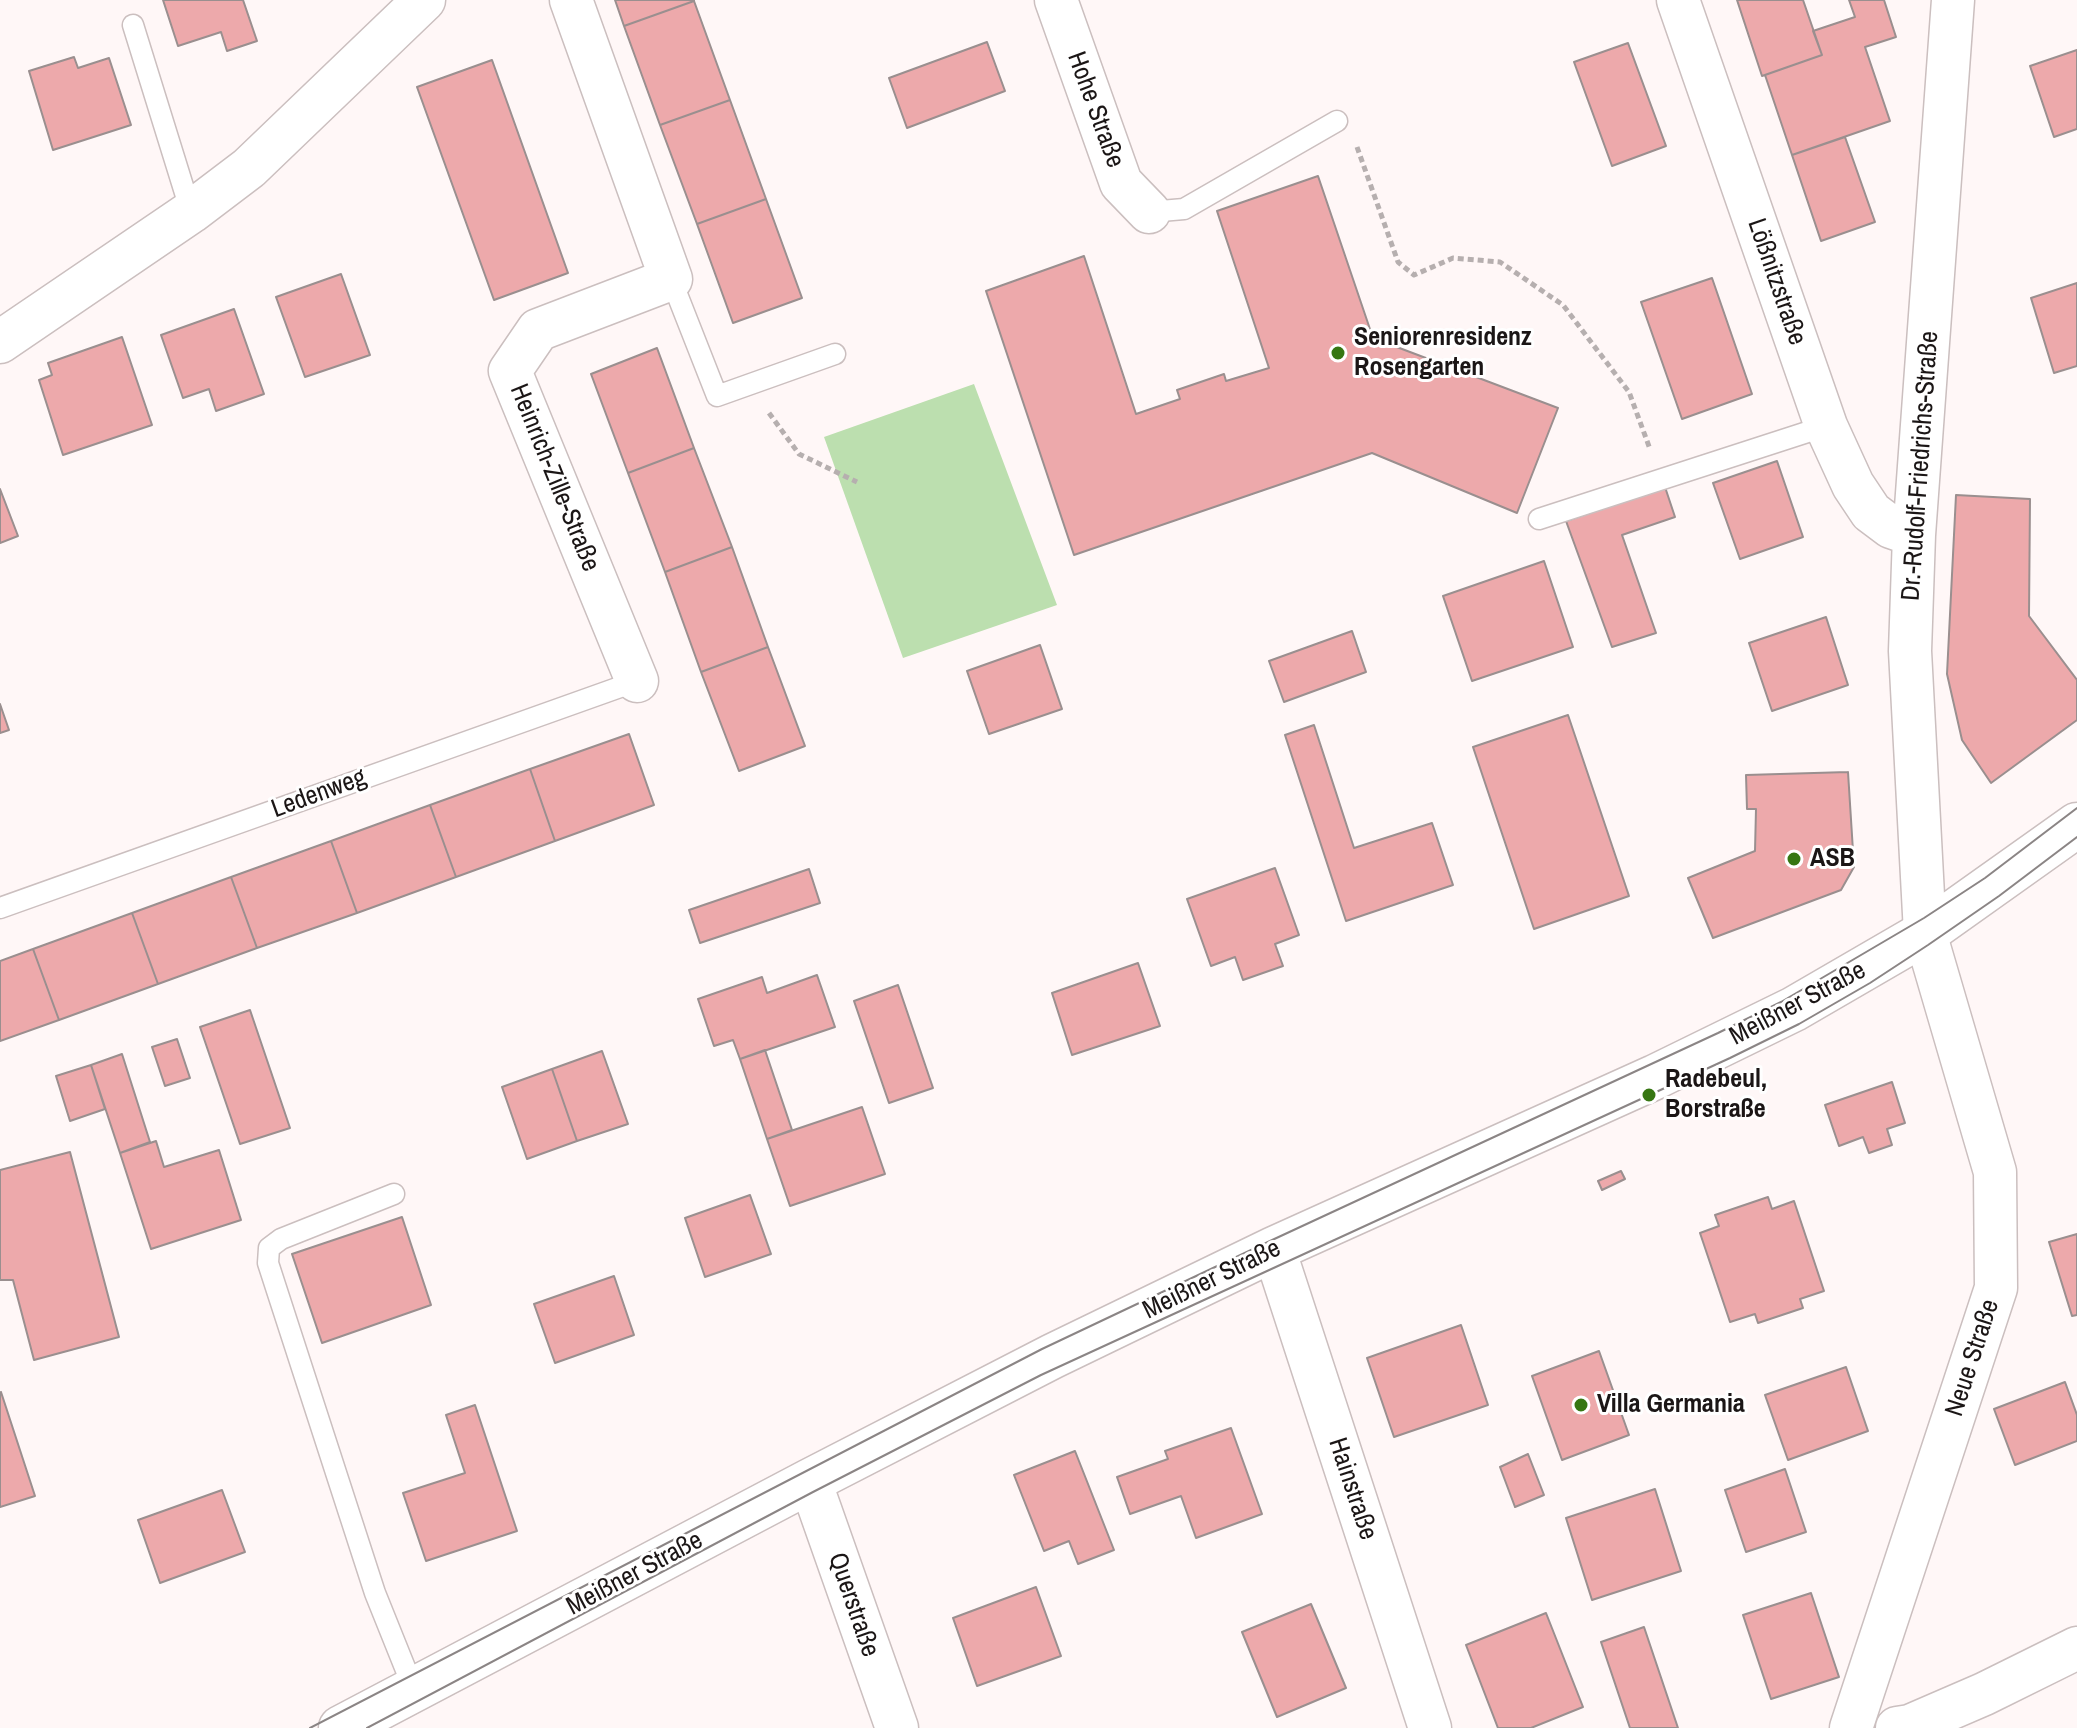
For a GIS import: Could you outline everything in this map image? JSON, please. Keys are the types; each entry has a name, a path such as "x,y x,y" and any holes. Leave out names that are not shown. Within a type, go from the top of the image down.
{"main road":[{"name":"Meißner Straße","path":"341,1728 1053,1356 1274,1249 1655,1077 1794,1009 1925,933 2077,825"}],"street":[{"path":"0,342 191,212 249,168 424,0"},
{"path":"571,0 671,279"},
{"name":"Hohe Straße","path":"1056,0 1121,183 1149,212"},
{"name":"Lößnitzstraße","path":"1678,0 1826,426 1853,485 1871,512 1891,527 1914,535"},
{"name":"Dr.-Rudolf-Friedrichs-Straße","path":"1925,933 1910,651 1914,535 1953,0"},
{"name":"Heinrich-Zille-Straße","path":"637,681 510,371 538,330 671,279"},
{"name":"Neue Straße","path":"1851,1728 1996,1288 1995,1172 1925,933"},
{"name":"Hainstraße","path":"1274,1249 1430,1728"},
{"name":"Querstraße","path":"810,1481 897,1728"},
{"path":"1897,1728 1910,1726 1984,1694 2077,1648"}],"lane":[{"path":"133,25 191,212"},
{"path":"1149,212 1184,209 1337,121"},
{"path":"671,279 717,396 835,354"},
{"path":"1539,519 1826,426"},
{"name":"Ledenweg","path":"0,908 637,681"},
{"path":"394,1194 281,1239 269,1248 268,1263 375,1593 414,1690"}],"path":[{"path":"1337,121 1355,143 1398,262 1414,275 1453,258 1500,262 1563,305 1629,392 1661,478"},
{"path":"750,386 799,454 857,482"}],"green space":[{"path":"974,384 1057,605 903,658 824,437"}],"building":[{"path":"163,0 243,0 257,41 227,51 221,32 178,46"},
{"path":"615,0 694,0 694,1 624,26"},
{"path":"1737,0 1803,0 1822,55 1762,76"},
{"path":"1849,0 1884,0 1896,37 1865,47 1890,121 1792,155 1765,75 1822,55 1813,31 1855,17"},
{"path":"694,1 730,100 660,125 624,26"},
{"path":"987,42 1005,91 907,128 889,78"},
{"path":"1628,43 1666,146 1612,166 1574,62"},
{"path":"2077,50 2077,129 2054,137 2030,66"},
{"path":"74,57 78,68 109,58 131,125 53,150 29,71"},
{"path":"492,60 568,273 494,300 417,87"},
{"path":"730,100 766,199 697,224 660,125"},
{"path":"1845,137 1875,222 1821,241 1792,155"},
{"name":"Seniorenresidenz Rosengarten","path":"1318,176 1373,338 1558,408 1517,513 1372,453 1074,555 986,291 1084,256 1136,414 1180,399 1177,390 1224,374 1226,381 1269,368 1217,211"},
{"path":"766,199 802,298 733,323 697,224"},
{"path":"341,274 370,355 305,377 276,297"},
{"path":"1712,278 1752,394 1682,419 1641,302"},
{"path":"2077,283 2077,366 2054,373 2031,298"},
{"path":"234,309 264,394 216,411 209,389 183,398 161,335"},
{"path":"122,337 152,425 63,455 39,380 52,375 48,363"},
{"path":"657,348 694,448 628,473 591,374"},
{"path":"694,448 732,547 665,572 628,473"},
{"path":"1777,461 1803,537 1740,559 1713,483"},
{"path":"1665,487 1675,517 1622,535 1656,633 1612,647 1566,521"},
{"path":"0,489 18,536 0,543"},
{"path":"1956,495 2030,499 2029,616 2077,680 2077,720 1991,783 1962,740 1947,674"},
{"path":"732,547 768,647 701,672 665,572"},
{"path":"1544,561 1573,647 1472,681 1443,596"},
{"path":"1826,617 1848,685 1772,711 1749,643"},
{"path":"1352,631 1366,672 1284,702 1269,661"},
{"path":"1040,645 1062,709 989,734 967,671"},
{"path":"768,647 805,746 739,771 701,672"},
{"path":"0,704 9,730 0,733"},
{"path":"1568,715 1629,896 1534,929 1473,747"},
{"path":"1314,725 1354,848 1432,823 1453,885 1346,921 1285,735"},
{"path":"629,734 654,805 555,841 530,769"},
{"path":"530,769 555,841 456,877 430,805"},
{"name":"ASB","path":"1848,772 1854,867 1841,890 1713,938 1688,878 1755,851 1756,809 1747,809 1746,775"},
{"path":"430,805 456,877 357,913 331,841"},
{"path":"331,841 357,913 257,948 231,877"},
{"path":"1275,868 1299,935 1275,944 1283,966 1243,980 1235,957 1211,966 1187,899"},
{"path":"809,869 820,903 700,943 689,910"},
{"path":"231,877 257,948 158,984 132,913"},
{"path":"132,913 158,984 59,1020 33,949"},
{"path":"33,949 59,1020 0,1041 0,961"},
{"path":"1138,963 1160,1026 1072,1055 1052,993"},
{"path":"817,975 835,1027 740,1059 733,1040 714,1046 698,999 762,977 767,993"},
{"path":"898,985 933,1088 889,1103 854,1001"},
{"path":"250,1010 290,1128 240,1144 200,1027"},
{"path":"177,1039 190,1078 165,1086 152,1047"},
{"path":"765,1050 792,1130 767,1139 740,1059"},
{"path":"602,1051 628,1124 577,1141 552,1069"},
{"path":"122,1054 150,1142 120,1153 91,1065"},
{"path":"91,1065 105,1109 70,1121 56,1076"},
{"path":"552,1069 577,1141 527,1159 502,1087"},
{"path":"1892,1082 1905,1123 1887,1129 1892,1145 1869,1153 1863,1137 1839,1146 1825,1105"},
{"path":"862,1107 885,1174 790,1206 767,1139"},
{"path":"156,1141 164,1167 219,1150 241,1220 151,1249 120,1153"},
{"path":"70,1152 119,1337 34,1360 13,1280 0,1280 0,1170"},
{"path":"1621,1171 1625,1179 1602,1190 1598,1181"},
{"path":"750,1195 771,1254 705,1277 685,1218"},
{"path":"1768,1197 1772,1209 1794,1201 1824,1291 1800,1299 1803,1308 1758,1323 1755,1314 1730,1322 1700,1233 1719,1226 1715,1215"},
{"path":"402,1217 431,1305 322,1343 292,1254"},
{"path":"2077,1234 2077,1315 2072,1316 2049,1242"},
{"path":"614,1276 634,1335 555,1363 534,1304"},
{"path":"1461,1325 1488,1405 1394,1437 1367,1358"},
{"name":"Villa Germania","path":"1599,1351 1629,1435 1562,1460 1532,1376"},
{"path":"1846,1367 1868,1431 1788,1460 1765,1395"},
{"path":"2065,1382 2077,1415 2077,1441 2015,1465 1994,1409"},
{"path":"0,1393 35,1496 0,1507"},
{"path":"475,1405 517,1531 426,1561 403,1493 465,1473 446,1415"},
{"path":"1231,1428 1262,1514 1196,1538 1181,1496 1130,1514 1117,1477 1168,1459 1165,1451"},
{"path":"1075,1451 1114,1550 1078,1564 1069,1541 1044,1551 1014,1475"},
{"path":"1528,1454 1544,1495 1515,1507 1500,1467"},
{"path":"1785,1469 1806,1532 1746,1552 1725,1490"},
{"path":"1655,1489 1681,1571 1592,1600 1566,1518"},
{"path":"222,1490 245,1552 160,1583 138,1520"},
{"path":"1036,1587 1061,1656 977,1686 953,1618"},
{"path":"1811,1593 1839,1677 1771,1699 1743,1615"},
{"path":"1311,1604 1346,1688 1277,1717 1242,1632"},
{"path":"1546,1613 1583,1707 1531,1728 1498,1728 1466,1645"},
{"path":"1644,1627 1678,1728 1630,1728 1601,1642"}],"tram line":[{"path":"310,1728 1042,1349 1781,1002 1924,918 1985,878 2077,808"},
{"path":"367,1728 1041,1375 1799,1024 1928,945 2077,837"}],"place":[{"name":"Seniorenresidenz Rosengarten","path":"1338,353"},
{"name":"ASB","path":"1794,859"},
{"name":"Radebeul, Borstraße","path":"1649,1095"},
{"name":"Villa Germania","path":"1581,1405"}]}
